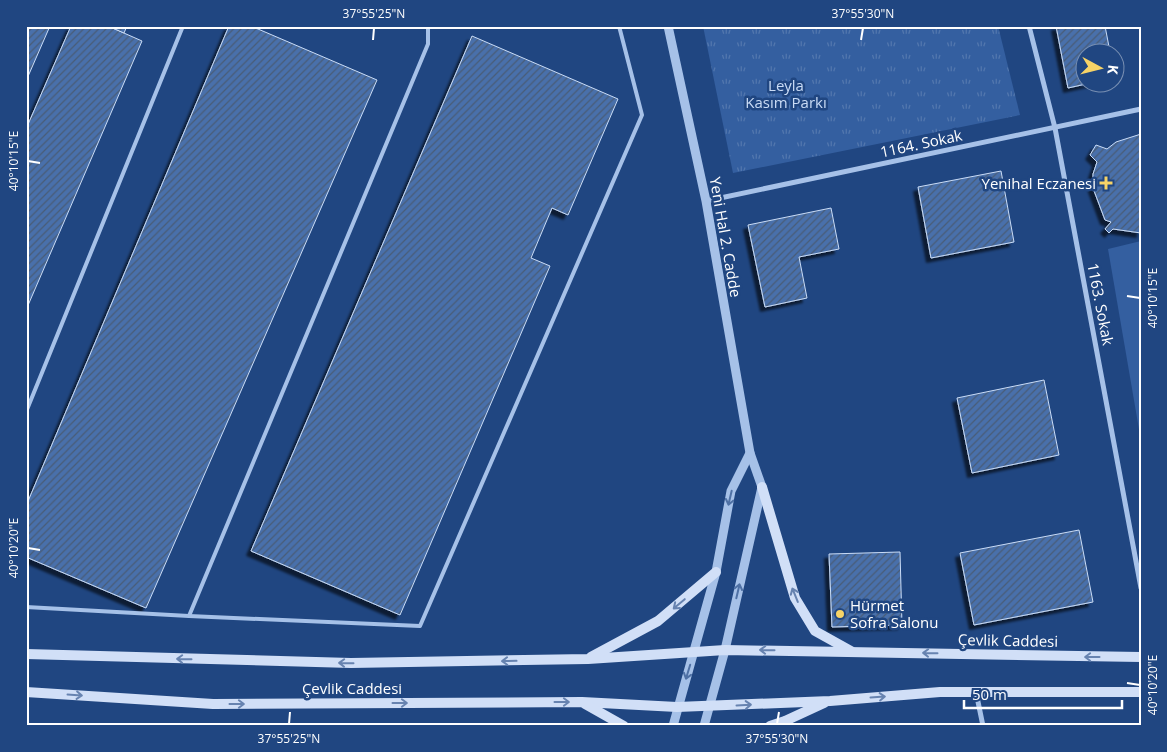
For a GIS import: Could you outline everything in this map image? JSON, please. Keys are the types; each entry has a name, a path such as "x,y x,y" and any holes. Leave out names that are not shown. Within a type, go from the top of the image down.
{"main road":[{"path":"762,487 795,598 815,631 852,651"},
{"path":"588,659 658,621 716,572"},
{"name":"Çevlik Caddesi","path":"26,654 351,663 588,659 725,650 1141,657"},
{"name":"Çevlik Caddesi","path":"26,692 213,704 582,702 710,707 830,700"},
{"path":"770,726 830,700 940,692 1141,692"},
{"path":"582,702 624,726"}],"street":[{"name":"Yeni Hal 2. Cadde","path":"668,26 706,201 750,453 762,487"},
{"name":"1163. Sokak","path":"1029,26 1055,128 1141,588"},
{"name":"1164. Sokak","path":"706,201 1141,109"},
{"path":"673,726 716,572 731,491 750,453"},
{"path":"704,726 725,650 762,487"},
{"path":"976,692 983,726"}],"lane":[{"path":"26,412 183,26"},
{"path":"188,616 428,44 428,26"},
{"path":"26,607 420,626 642,115 619,26"}],"green space":[{"name":"Leyla Kasım Parkı","path":"703,26 998,26 1020,115 733,173"},
{"path":"1141,241 1141,441 1108,249"}],"building":[{"path":"26,26 50,26 26,81"},
{"path":"71,26 108,26 142,41 26,310 26,129"},
{"path":"108,26 127,26 124,33"},
{"path":"229,26 251,26 377,80 146,608 26,557 26,506"},
{"path":"1056,26 1105,26 1108,42 1074,42 1074,87 1068,88"},
{"path":"472,36 618,99 568,215 552,208 531,258 550,266 400,615 251,551"},
{"path":"1141,134 1141,233 1113,229 1109,233 1105,229 1111,222 1105,220 1093,188 1093,174 1097,162 1090,155 1096,145 1107,149 1116,142"},
{"path":"1001,171 1014,242 931,258 918,187"},
{"path":"831,208 839,249 799,257 807,298 765,307 748,225"},
{"path":"1044,380 1059,455 972,473 957,398"},
{"path":"1079,530 1093,602 974,625 960,553"},
{"path":"900,552 902,625 832,627 829,554"}],"place":[{"name":"Yenihal Eczanesi","path":"1106,183"},
{"name":"Hürmet Sofra Salonu","path":"840,614"}]}
